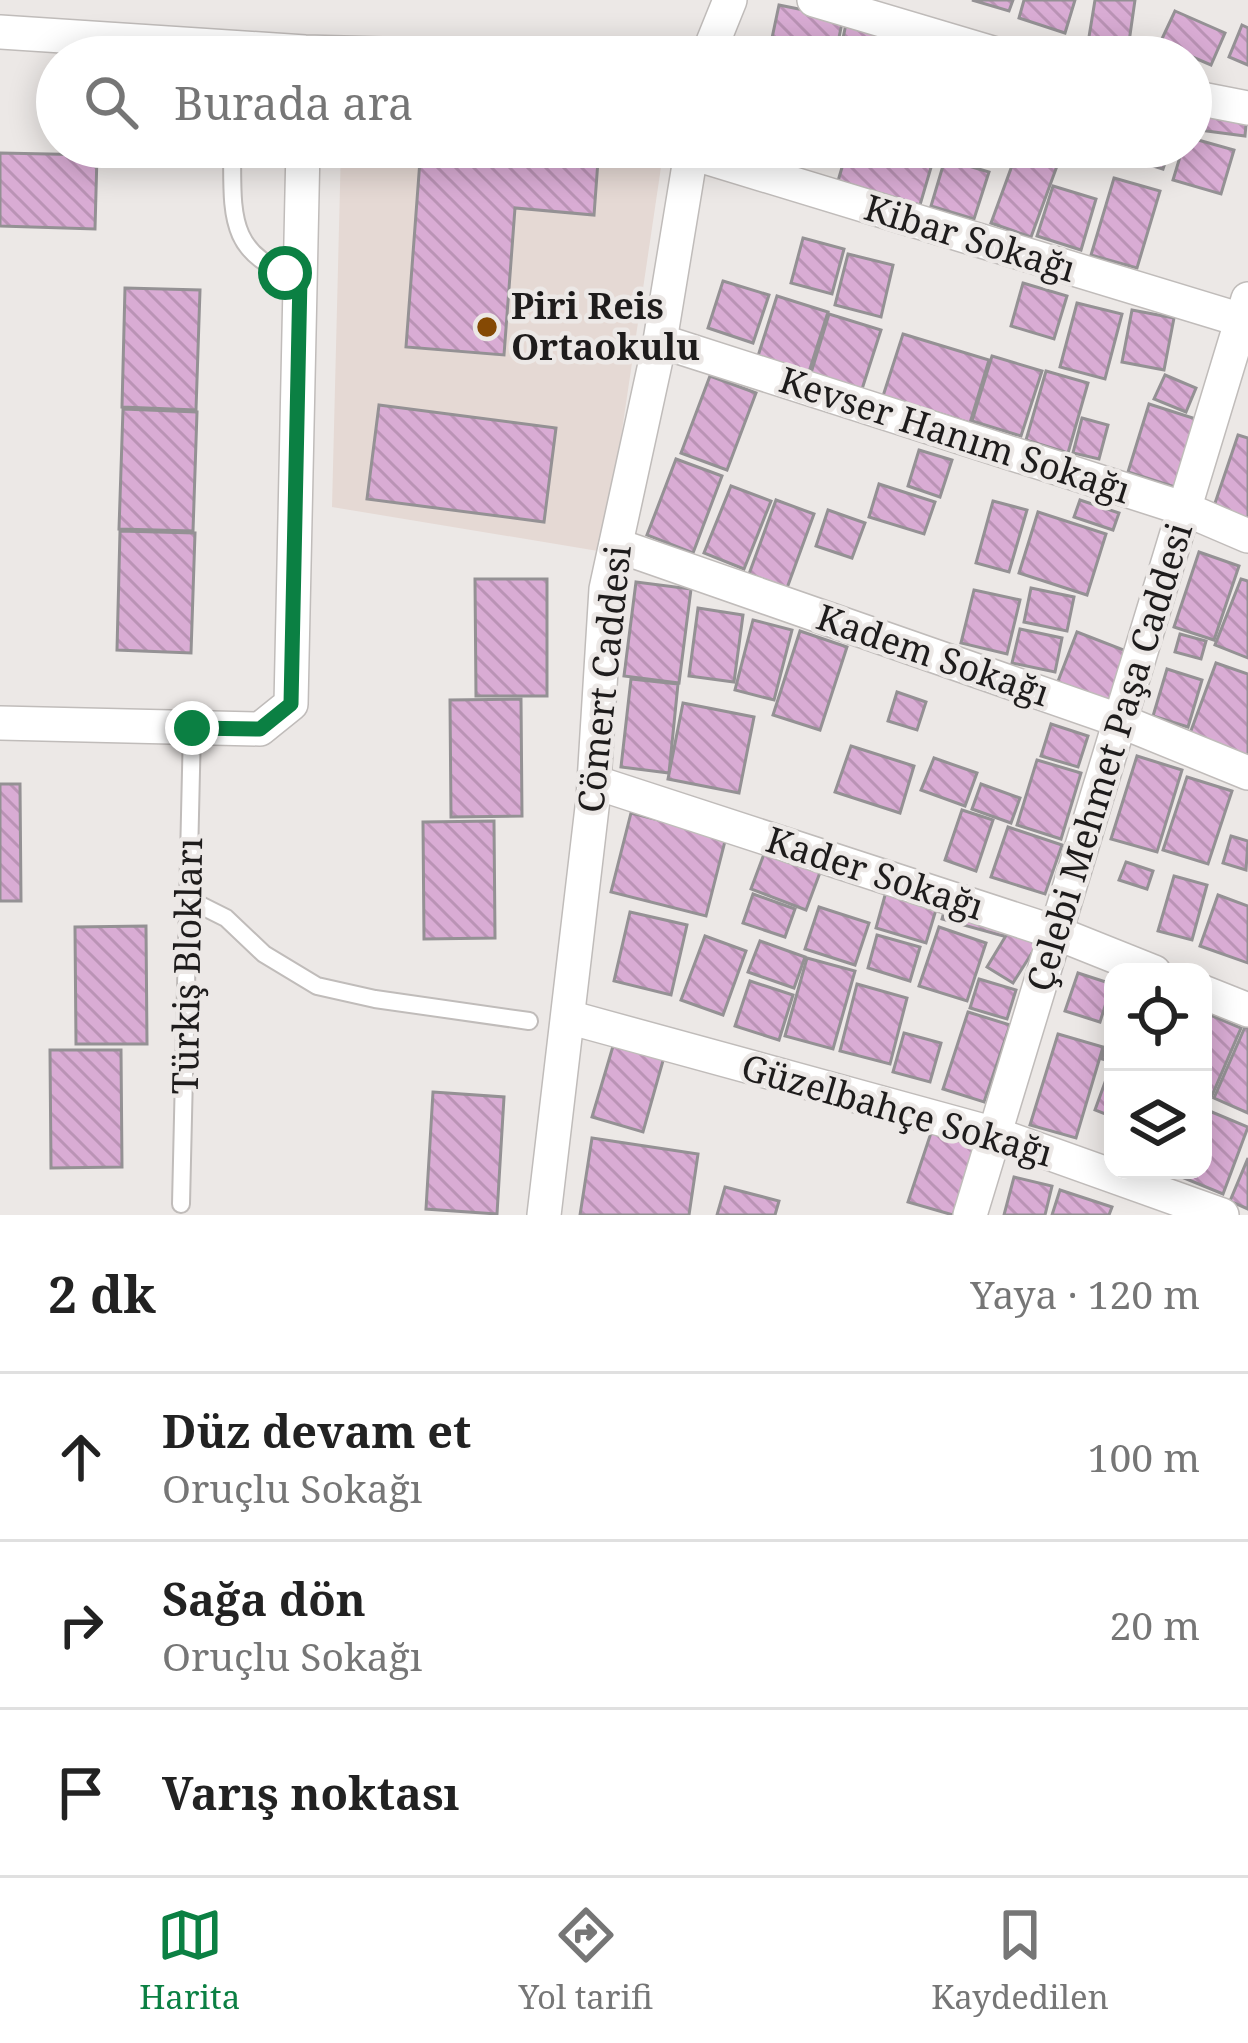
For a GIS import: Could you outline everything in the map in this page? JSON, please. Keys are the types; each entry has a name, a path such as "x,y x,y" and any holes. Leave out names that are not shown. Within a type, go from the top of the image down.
{"street":[{"path":"715,36 730,0"},
{"path":"814,0 935,36"},
{"path":"0,32 53,36"},
{"path":"1212,101 1248,108"},
{"path":"0,723 260,729 291,704 303,168"},
{"name":"Cömert Caddesi","path":"544,1215 594,782 607,589 660,340 689,168"},
{"name":"Kibar Sokağı","path":"753,168 1246,313"},
{"name":"Çelebi Mehmet Paşa Caddesi","path":"970,1215 1246,313"},
{"name":"Kevser Hanım Sokağı","path":"660,340 1185,509 1248,536"},
{"name":"Kadem Sokağı","path":"616,545 1118,720 1248,773"},
{"name":"Kader Sokağı","path":"594,782 1054,932 1132,963"},
{"path":"1212,996 1248,1010"},
{"name":"Güzelbahçe Sokağı","path":"568,1017 995,1135 1222,1215"}],"lane":[{"path":"233,168 234,223 240,236 272,267 300,278"},
{"name":"Türkiş Blokları","path":"181,1204 192,728"},
{"path":"188,899 226,918 264,954 317,986 529,1021"}],"shaded area":[{"name":"Piri Reis Ortaokulu","path":"340,168 661,168 604,552 332,507"}],"building":[{"path":"972,0 1013,0 1009,11"},
{"path":"1024,0 1075,0 1065,33 1019,18"},
{"path":"1095,0 1135,0 1130,36 1089,36"},
{"path":"779,5 843,18 839,36 772,36"},
{"path":"1175,11 1225,33 1212,63 1212,36 1163,36"},
{"path":"846,24 900,36 843,36"},
{"path":"1242,25 1248,28 1248,65 1229,57"},
{"path":"1212,109 1247,113 1245,136 1212,132"},
{"path":"1212,144 1234,150 1221,194 1173,180 1177,168 1212,168"},
{"path":"0,153 36,154 36,168 97,168 95,229 0,226"},
{"path":"419,168 597,168 594,215 515,208 504,355 406,347"},
{"path":"842,168 931,168 920,205 838,181"},
{"path":"942,168 989,172 974,219 931,206"},
{"path":"1011,168 1056,168 1031,237 991,223"},
{"path":"1114,178 1160,191 1137,268 1091,255"},
{"path":"1053,186 1096,199 1081,250 1037,236"},
{"path":"803,238 844,249 832,294 791,283"},
{"path":"848,254 893,265 881,317 835,305"},
{"path":"723,281 769,295 753,343 708,328"},
{"path":"1023,283 1067,296 1054,339 1011,326"},
{"path":"125,288 200,290 196,410 122,407"},
{"path":"777,296 828,312 809,372 758,356"},
{"path":"1077,303 1122,314 1105,379 1060,367"},
{"path":"1132,310 1174,318 1164,370 1122,362"},
{"path":"829,314 881,330 862,389 811,373"},
{"path":"903,334 989,360 970,423 883,396"},
{"path":"992,356 1042,371 1021,436 972,421"},
{"path":"1046,371 1088,383 1068,453 1026,440"},
{"path":"1165,375 1196,388 1186,412 1154,399"},
{"path":"710,376 756,393 727,470 681,453"},
{"path":"1149,404 1199,420 1178,488 1128,472"},
{"path":"379,405 556,428 544,522 367,499"},
{"path":"123,409 197,412 193,531 119,529"},
{"path":"1082,418 1108,425 1099,459 1073,453"},
{"path":"1238,435 1248,438 1248,527 1211,515"},
{"path":"919,450 952,460 940,497 908,486"},
{"path":"676,459 722,476 693,553 647,535"},
{"path":"879,484 935,502 924,534 869,517"},
{"path":"731,486 771,501 744,569 704,553"},
{"path":"776,500 814,514 787,588 749,574"},
{"path":"1080,500 1119,513 1113,530 1074,517"},
{"path":"993,501 1027,510 1009,572 976,563"},
{"path":"828,510 865,523 852,558 816,546"},
{"path":"1038,512 1106,534 1087,595 1019,573"},
{"path":"120,531 195,533 191,653 117,650"},
{"path":"1199,552 1239,566 1214,640 1174,627"},
{"path":"475,579 547,579 547,696 476,696"},
{"path":"1241,579 1248,581 1248,658 1215,645"},
{"path":"636,582 691,589 679,683 624,676"},
{"path":"1031,588 1074,597 1067,631 1024,622"},
{"path":"974,590 1020,600 1007,654 961,643"},
{"path":"698,608 743,615 734,682 689,676"},
{"path":"753,620 792,630 774,700 735,690"},
{"path":"1020,629 1062,638 1055,672 1012,663"},
{"path":"800,631 847,647 820,730 773,715"},
{"path":"1077,632 1129,652 1107,708 1055,689"},
{"path":"1180,634 1206,641 1201,659 1175,652"},
{"path":"1216,663 1248,674 1248,756 1189,736"},
{"path":"1167,669 1202,680 1188,727 1153,716"},
{"path":"631,679 678,684 669,773 621,767"},
{"path":"897,692 926,702 917,730 888,721"},
{"path":"521,699 522,816 451,817 450,700"},
{"path":"683,703 754,717 739,793 668,779"},
{"path":"1051,724 1088,736 1078,767 1041,756"},
{"path":"851,746 914,766 900,813 835,792"},
{"path":"1137,756 1182,770 1157,852 1111,839"},
{"path":"934,758 977,773 965,806 921,790"},
{"path":"1037,760 1081,773 1061,839 1017,825"},
{"path":"1187,777 1232,791 1208,864 1163,850"},
{"path":"0,784 20,784 21,901 0,901"},
{"path":"981,784 1020,798 1011,823 972,809"},
{"path":"962,810 993,820 976,871 945,860"},
{"path":"631,813 726,837 706,916 611,892"},
{"path":"494,821 495,938 424,939 423,822"},
{"path":"1008,827 1062,845 1045,894 991,877"},
{"path":"1231,836 1248,841 1246,870 1223,863"},
{"path":"767,846 822,867 806,910 751,889"},
{"path":"1126,862 1153,871 1147,889 1119,880"},
{"path":"1174,876 1207,885 1192,940 1158,931"},
{"path":"887,888 938,903 926,943 876,928"},
{"path":"753,894 795,909 785,937 743,923"},
{"path":"1218,895 1248,906 1248,963 1200,946"},
{"path":"946,905 1007,922 1003,936 942,919"},
{"path":"819,907 869,923 855,965 805,949"},
{"path":"630,912 687,925 671,995 614,981"},
{"path":"1013,924 1040,940 1013,983 987,967"},
{"path":"146,926 147,1044 76,1044 75,927"},
{"path":"939,927 986,943 967,1001 919,986"},
{"path":"877,935 920,947 910,981 868,968"},
{"path":"705,936 746,951 723,1015 681,1000"},
{"path":"760,941 805,957 794,988 748,972"},
{"path":"807,958 855,971 833,1049 785,1036"},
{"path":"1078,973 1104,981 1100,1022 1065,1011"},
{"path":"979,979 1016,990 1007,1019 970,1008"},
{"path":"750,981 793,995 779,1040 735,1026"},
{"path":"857,984 907,998 890,1064 840,1051"},
{"path":"968,1012 1010,1025 984,1102 943,1089"},
{"path":"1212,1016 1241,1028 1212,1095"},
{"path":"1248,1028 1248,1113 1214,1098"},
{"path":"904,1033 941,1043 930,1082 893,1072"},
{"path":"1058,1034 1103,1047 1076,1138 1030,1125"},
{"path":"616,1036 666,1050 643,1132 592,1117"},
{"path":"50,1050 121,1050 122,1167 51,1168"},
{"path":"1104,1085 1104,1114 1095,1110"},
{"path":"433,1092 504,1097 497,1214 426,1209"},
{"path":"1212,1112 1248,1127 1223,1194 1186,1179 1212,1179"},
{"path":"932,1130 977,1145 953,1215 908,1202"},
{"path":"592,1138 698,1154 689,1215 580,1215"},
{"path":"1248,1158 1248,1209 1230,1201"},
{"path":"1014,1177 1052,1186 1045,1215 1004,1215"},
{"path":"725,1187 779,1201 775,1215 717,1215"},
{"path":"1060,1190 1112,1207 1109,1215 1052,1215"}],"place":[{"name":"Piri Reis Ortaokulu","path":"487,327"}],"route":[{"path":"192,728 260,729 291,704 300,278 285,273"}]}
